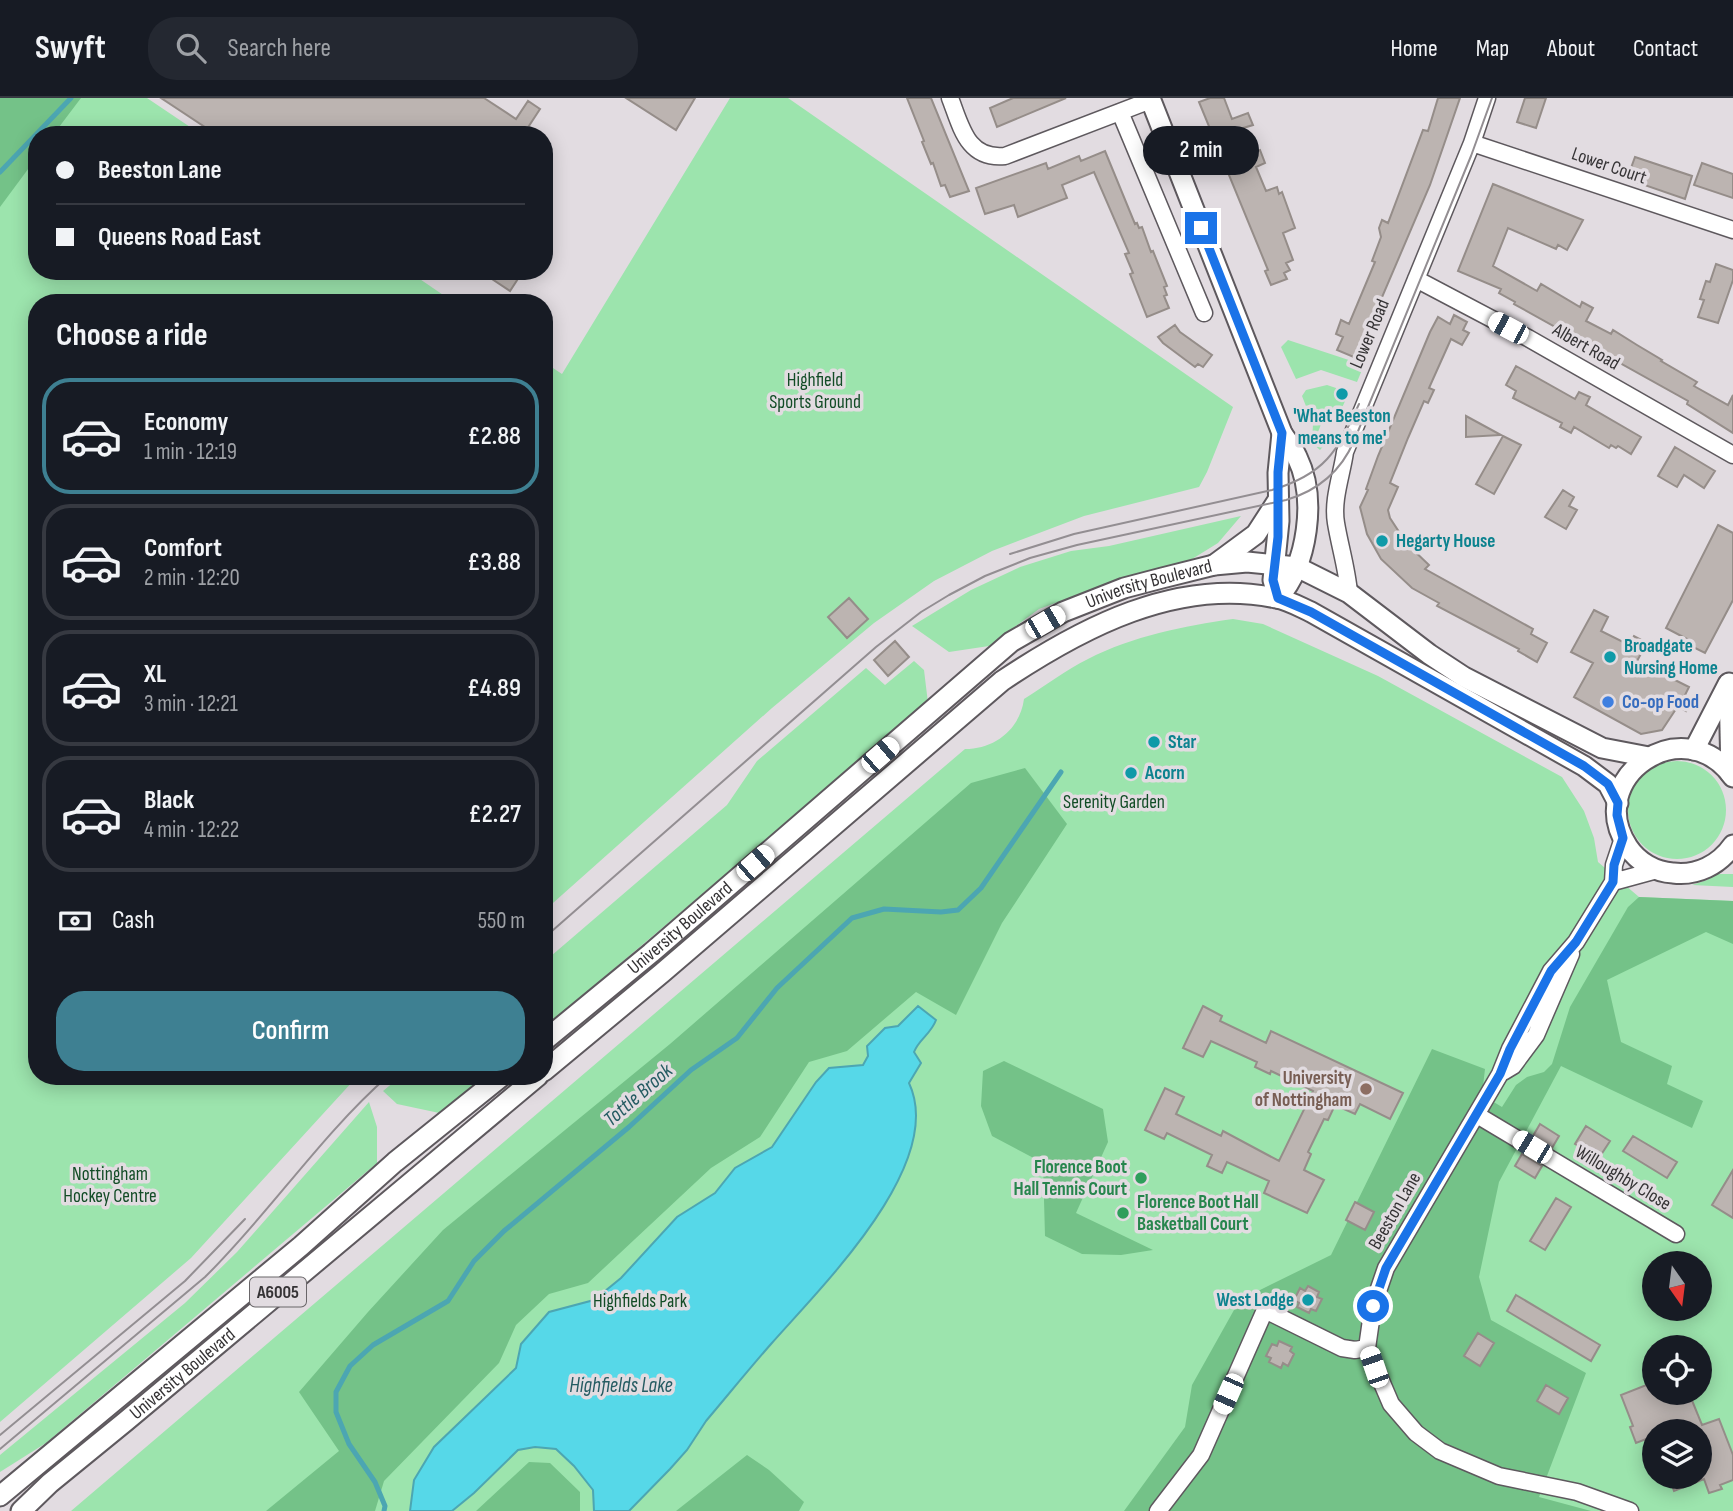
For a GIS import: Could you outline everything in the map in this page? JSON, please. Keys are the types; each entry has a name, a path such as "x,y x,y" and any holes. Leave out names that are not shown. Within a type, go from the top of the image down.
{"main road":[{"path":"1150,99 1282,433 1300,466 1307,497 1306,534 1291,583 1278,598"},
{"path":"1278,598 1273,580 1282,433"},
{"path":"1214,565 1256,534 1279,498"},
{"name":"University Boulevard","path":"553,1034 651,953 1011,642 1063,612 1087,602 1125,588 1214,565 1247,562 1297,567 1349,593 1464,677 1602,748 1649,757"},
{"name":"University Boulevard","path":"553,1063 1002,681 1038,656 1082,631 1139,609 1214,594 1240,593 1278,598 1311,612 1584,766 1608,784 1618,803"},
{"path":"1694,750 1731,678"},
{"path":"1731,678 1732,776"},
{"path":"1730,855 1697,872 1677,874 1657,870 1635,855 1623,838 1617,815 1626,780 1633,769 1649,757 1672,749 1694,750 1715,759 1732,776"},
{"name":"University Boulevard","path":"0,1496 301,1246 395,1162 491,1085"},
{"name":"University Boulevard","path":"21,1511 50,1483 527,1085"}],"street":[{"path":"950,98 967,142 993,158 1005,156 1150,99"},
{"name":"Lower Road","path":"1349,593 1344,555 1335,522 1345,452 1472,143 1487,98"},
{"path":"1120,112 1203,313"},
{"name":"Lower Court","path":"1472,143 1733,230"},
{"name":"Albert Road","path":"1416,279 1528,338 1733,455"},
{"path":"1623,838 1614,865 1613,882 1657,870"},
{"name":"Beeston Lane","path":"1506,1070 1510,1049 1551,971 1576,942 1613,882"},
{"name":"Beeston Lane","path":"1367,1348 1373,1306 1386,1268 1477,1115 1506,1070 1536,1035 1576,942"},
{"name":"Willoughby Close","path":"1477,1115 1676,1234"},
{"path":"1158,1511 1201,1455 1265,1310 1342,1348 1367,1348 1391,1404 1416,1433 1440,1451 1499,1476 1577,1492 1630,1511"}],"green space":[{"name":"Nottingham Hockey Centre","path":"0,98 147,98 189,126 28,126 28,280 421,280 442,294 28,294 28,1085 349,1085 191,1258 0,1422"},
{"path":"0,98 81,98 60,126 28,126 28,169 0,207"},
{"name":"Highfield Sports Ground","path":"730,98 788,98 1233,407 1199,487 1084,516 992,551 934,581 874,623 772,708 553,903 553,368 562,374"},
{"path":"1288,340 1364,365 1357,382 1321,370 1296,379 1281,347"},
{"path":"1327,385 1339,389 1337,395 1346,399 1336,421 1324,417 1316,437 1327,442 1320,450 1312,443 1313,424 1302,396 1306,390"},
{"path":"1241,516 1218,543 1184,564 1121,579 1039,609 989,646 949,652 912,626 971,590 1020,567 1071,551 1109,546"},
{"path":"1233,619 1263,624 1378,676 1562,777 1584,811 1594,838 1598,862 1639,897 1733,901 1733,1511 71,1511 965,749 986,745 1004,735 1022,710 1024,699 1072,668 1105,651 1177,629"},
{"path":"914,661 924,670 928,703 553,1020 553,954 727,805 757,761 866,668 885,685"},
{"path":"1677,761 1696,765 1711,776 1722,791 1726,810 1722,829 1711,844 1696,855 1677,859 1658,855 1643,844 1632,829 1628,810 1632,791 1643,776 1658,765"},
{"path":"1025,768 1067,824 1002,923 956,1015 916,992 847,1051 809,1062 760,1137 711,1168 588,1283 549,1294 516,1325 499,1363 384,1481 375,1511 266,1511 339,1451 299,1392 443,1230 670,1044 971,783"},
{"path":"1716,874 1733,874 1733,887 1692,885 1707,880"},
{"path":"1639,897 1733,901 1733,944 1706,932 1607,980 1621,1042 1672,1066 1667,1084 1703,1101 1692,1128 1561,1066 1499,1182 1479,1277 1491,1320 1586,1373 1539,1497 1591,1511 1124,1511 1185,1427 1192,1385 1234,1310 1258,1291 1331,1255 1432,1049 1485,1069 1482,1095 1502,1107 1516,1085 1527,1077 1544,1072 1552,1064 1570,1007 1628,907"},
{"path":"1004,1061 1103,1109 1108,1142 1076,1213 1153,1250 1121,1255 1082,1254 1045,1236 1043,1163 992,1136 981,1106 983,1071"},
{"path":"390,1085 478,1085 444,1114 397,1104 383,1091"},
{"path":"369,1102 377,1127 377,1163 46,1443 0,1472 0,1455 185,1303 237,1252"},
{"path":"747,1455 769,1470 804,1502 799,1511 676,1511"},
{"path":"529,1462 550,1463 580,1492 580,1511 476,1511"}],"water":[{"name":"Highfields Lake","path":"918,1006 936,1020 914,1052 921,1063 909,1083 916,1115 911,1150 895,1186 847,1258 706,1421 687,1450 629,1511 594,1511 593,1490 574,1466 556,1449 535,1447 518,1450 452,1511 410,1511 414,1480 434,1447 516,1368 521,1344 549,1312 594,1300 621,1278 677,1217 715,1193 735,1168 772,1147 816,1082 829,1068 863,1065 868,1056 867,1046 885,1028 898,1026"}],"building":[{"path":"161,98 484,98 516,119 528,101 540,109 529,126 203,126"},
{"path":"626,98 695,98 676,130"},
{"path":"907,98 931,98 969,191 950,197 945,185 941,186"},
{"path":"1013,98 1066,98 997,127 990,108"},
{"path":"1210,98 1224,98 1232,119 1248,113 1253,125 1240,129 1250,154 1260,150 1265,163 1256,167 1266,191 1277,187 1279,194 1282,192 1295,228 1283,233 1293,260 1286,263 1290,270 1284,273 1287,279 1271,285 1265,271 1268,270 1199,102"},
{"path":"1438,98 1460,98 1430,185 1356,358 1337,350 1343,337 1336,334 1341,320 1349,324 1375,262 1372,261 1381,237 1379,228 1382,220 1388,223 1423,130 1428,131"},
{"path":"1525,98 1546,98 1536,128 1517,122"},
{"path":"1105,151 1135,224 1137,223 1139,228 1142,227 1167,286 1164,287 1167,295 1164,296 1169,308 1147,317 1130,274 1133,273 1125,254 1129,253 1094,172 1062,185 1067,198 1018,217 1014,205 985,214 976,188 1046,163 1048,169 1079,156 1081,161"},
{"path":"1635,157 1692,176 1685,199 1627,179"},
{"path":"1702,163 1733,174 1733,198 1694,185"},
{"path":"1493,184 1583,220 1567,250 1558,245 1556,249 1508,228 1493,266 1537,291 1541,284 1580,307 1582,302 1593,308 1586,321 1611,334 1613,330 1697,382 1694,386 1728,405 1733,395 1733,433 1687,404 1688,401 1514,304 1515,302 1499,293 1501,289 1458,271"},
{"path":"1716,264 1733,270 1733,280 1718,323 1698,317 1704,300 1700,299 1706,281 1710,282"},
{"path":"494,280 517,280 510,291"},
{"path":"1454,315 1467,322 1463,330 1469,333 1462,345 1451,339 1429,388 1434,390 1428,403 1424,401 1390,483 1398,487 1388,510 1390,518 1407,544 1429,565 1425,569 1533,629 1531,634 1547,643 1537,662 1518,651 1519,649 1437,606 1439,603 1412,588 1381,559 1367,534 1360,507 1378,456 1430,332 1438,317 1450,324"},
{"path":"1175,325 1180,332 1212,355 1203,367 1198,364 1195,367 1158,337"},
{"path":"1516,366 1575,399 1579,392 1590,397 1586,405 1641,437 1631,454 1618,446 1616,448 1611,445 1609,448 1574,427 1571,433 1560,427 1562,423 1513,398 1516,391 1506,385"},
{"path":"1466,416 1501,435 1466,437"},
{"path":"1503,436 1521,445 1494,494 1476,484"},
{"path":"1675,447 1715,471 1704,488 1684,475 1677,487 1658,476"},
{"path":"1563,490 1574,497 1569,506 1577,510 1566,529 1545,517"},
{"path":"1718,525 1733,533 1733,600 1705,653 1687,644 1689,640 1666,628"},
{"path":"849,598 868,619 847,638 828,617"},
{"path":"1594,610 1608,617 1601,631 1629,645 1634,636 1647,643 1637,661 1689,687 1685,695 1693,699 1686,711 1678,706 1662,730 1641,734 1574,697 1593,663 1571,652"},
{"path":"895,641 909,657 888,676 874,660"},
{"path":"1203,1006 1222,1016 1220,1021 1266,1043 1271,1031 1403,1093 1390,1119 1360,1104 1355,1114 1335,1105 1328,1120 1324,1119 1308,1152 1311,1154 1304,1170 1324,1180 1307,1213 1264,1193 1269,1181 1227,1162 1222,1173 1207,1166 1212,1155 1167,1133 1164,1139 1145,1130 1165,1088 1184,1097 1176,1114 1221,1136 1223,1131 1279,1161 1313,1091 1271,1071 1270,1074 1255,1067 1257,1062 1211,1041 1203,1057 1183,1048"},
{"path":"1540,1124 1559,1136 1552,1148 1533,1136"},
{"path":"1586,1126 1610,1141 1599,1158 1575,1144"},
{"path":"1633,1136 1677,1162 1667,1178 1623,1151"},
{"path":"1522,1154 1542,1166 1535,1178 1515,1166"},
{"path":"1733,1170 1733,1218 1712,1205"},
{"path":"1556,1198 1571,1207 1545,1250 1530,1241"},
{"path":"1355,1202 1374,1212 1365,1230 1346,1220"},
{"name":"West Lodge","path":"1308,1286 1319,1292 1317,1297 1322,1299 1316,1311 1311,1309 1309,1313 1297,1307 1299,1303 1294,1300 1300,1288 1305,1291"},
{"path":"1516,1295 1600,1345 1591,1361 1507,1311"},
{"path":"1478,1333 1494,1343 1480,1366 1464,1356"},
{"path":"1279,1341 1292,1347 1290,1351 1294,1354 1288,1366 1283,1363 1281,1368 1269,1362 1271,1358 1266,1356 1272,1344 1277,1346"},
{"path":"1546,1385 1568,1398 1559,1414 1537,1401"},
{"path":"1642,1387 1642,1405 1694,1405 1700,1419 1642,1419 1642,1441 1636,1443 1630,1427 1633,1426 1621,1395"},
{"path":"1719,1419 1733,1455 1733,1480 1720,1485 1722,1489 1709,1493 1708,1489 1712,1489 1712,1421"}],"waterway":[{"path":"44,126 71,98"},
{"path":"0,172 28,143"},
{"name":"Tottle Brook","path":"384,1511 385,1506 375,1482 349,1444 336,1412 336,1392 350,1366 373,1345 448,1301 474,1261 504,1231 629,1127 691,1070 737,1038 777,988 852,918 884,909 941,912 958,910 981,888 1061,772"}],"tram line":[{"path":"553,930 876,647 921,612 949,595 985,576 1030,558 1077,545 1286,500 1308,491 1327,478 1342,462 1354,441 1471,156 1492,98"},
{"path":"1010,554 1074,534 1290,484 1305,477 1327,459 1344,435 1359,404"},
{"path":"0,1449 205,1277 317,1149 378,1085"},
{"path":"0,1435 185,1281 245,1219"}],"place":[{"name":"'What Beeston means to me'","path":"1342,394"},
{"name":"Hegarty House","path":"1382,541"},
{"name":"Broadgate Nursing Home","path":"1610,657"},
{"name":"Co-op Food","path":"1608,702"},
{"name":"Star","path":"1154,742"},
{"name":"Acorn","path":"1131,773"},
{"name":"University of Nottingham","path":"1366,1089"},
{"name":"Florence Boot Hall Tennis Court","path":"1141,1178"},
{"name":"Florence Boot Hall Basketball Court","path":"1123,1213"},
{"name":"West Lodge","path":"1308,1300"}],"route":[{"path":"1201,228 1282,433 1278,472 1279,521 1273,580 1278,598 1311,612 1584,766 1608,784 1618,803 1617,815 1623,838 1614,865 1613,882 1576,942 1551,971 1510,1049 1500,1074 1386,1268 1373,1306"}],"park label":[{"name":"Serenity Garden","path":"1114,802"},
{"name":"Highfields Park","path":"640,1301"}]}
